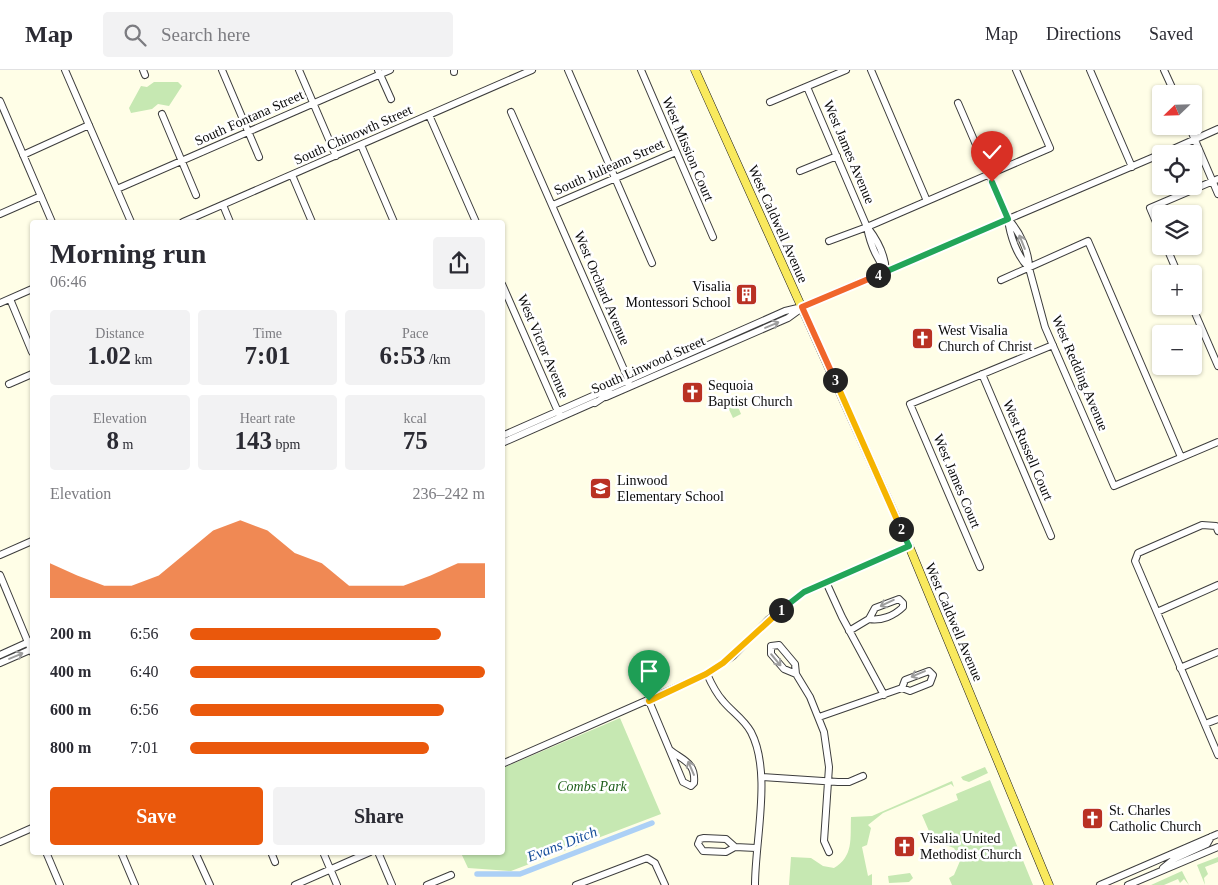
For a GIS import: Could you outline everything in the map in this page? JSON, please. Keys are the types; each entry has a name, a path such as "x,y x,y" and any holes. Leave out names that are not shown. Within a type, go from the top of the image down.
{"main road":[{"name":"West Caldwell Avenue","path":"695,70 909,546 1049,885"}],"street":[{"path":"65,70 130,220"},
{"path":"222,70 259,157"},
{"path":"299,70 336,156"},
{"name":"South Fontana Street","path":"117,189 314,103 379,72 390,70"},
{"name":"South Chinowth Street","path":"188,220 532,70"},
{"path":"568,70 652,263"},
{"name":"West Mission Court","path":"641,70 713,237"},
{"path":"770,102 846,70"},
{"path":"872,70 927,201"},
{"path":"829,241 867,227 1050,148 1016,70"},
{"path":"1090,70 1132,167"},
{"path":"1164,70 1171,85"},
{"path":"379,72 391,99"},
{"name":"West James Avenue","path":"807,86 867,227 869,239 878,260 886,272"},
{"path":"0,101 51,220"},
{"name":"West Redding Avenue","path":"958,103 1008,219 1009,231 1022,261 1029,268 1041,313 1053,345 1114,486 1181,457"},
{"name":"West Orchard Avenue","path":"511,112 629,381"},
{"path":"162,114 196,195"},
{"path":"429,115 475,220"},
{"path":"23,155 89,125"},
{"name":"South Linwood Street","path":"1183,145 1218,129"},
{"path":"1192,135 1215,180 1218,194"},
{"path":"361,145 393,220"},
{"name":"South Julieann Street","path":"553,205 676,152"},
{"path":"800,171 836,156"},
{"name":"South Linwood Street","path":"505,442 629,381 785,311 802,307 1152,158"},
{"path":"292,175 311,220"},
{"path":"1157,205 1215,180"},
{"path":"0,214 41,196"},
{"path":"223,205 229,220"},
{"path":"1001,280 1088,241 1181,457 1218,442"},
{"path":"0,303 30,290"},
{"name":"West Victor Avenue","path":"505,291 560,415"},
{"path":"10,299 30,347"},
{"name":"South Linwood Street","path":"505,435 595,403 788,318 802,307"},
{"path":"1196,315 1218,366"},
{"path":"982,374 1053,345"},
{"name":"West James Court","path":"980,567 910,404 982,374"},
{"name":"West Russell Court","path":"982,374 1051,536"},
{"path":"9,384 30,375"},
{"path":"595,403 625,386 629,381"},
{"path":"1218,531 1216,526 1210,524 1202,525 1138,553 1135,557 1135,561 1218,756"},
{"path":"0,555 30,542"},
{"path":"505,763 649,701 706,674 733,656 790,602 826,582 909,546"},
{"path":"0,575 30,639"},
{"path":"826,582 849,631 884,695"},
{"path":"1157,612 1218,585"},
{"path":"849,631 869,619 875,608 894,599 899,599 903,602 903,608 900,611 881,620 869,619"},
{"path":"0,655 30,641"},
{"path":"796,674 784,669 771,654 771,646 779,645 794,661 796,674 820,716 828,750 829,782 824,841 829,852"},
{"path":"0,663 30,651"},
{"path":"1180,668 1218,652"},
{"path":"820,716 902,688 910,692 930,683 933,675 929,671 925,671 905,680 902,688"},
{"path":"706,674 723,701 739,716 750,731 757,746 762,777 755,885"},
{"path":"649,701 683,782 691,786 695,778 687,760 670,750"},
{"path":"1205,724 1218,719"},
{"path":"762,777 849,782 862,776"},
{"path":"0,842 30,829"},
{"path":"1100,885 1218,834"},
{"path":"1160,871 1174,859 1209,843 1211,837"},
{"path":"735,847 726,839 704,838 698,844 703,851 726,852 735,847 756,848"},
{"path":"1128,885 1218,847"},
{"path":"47,855 60,885"},
{"path":"121,855 135,885"},
{"path":"197,855 210,885"},
{"path":"272,855 275,862"},
{"path":"324,855 337,885"},
{"path":"295,885 363,855"},
{"path":"379,855 392,885"},
{"path":"576,885 594,882 643,859 650,859 655,863 664,885"},
{"path":"427,885 451,874"}],"green space":[{"path":"154,82 178,82 182,86 169,106 158,104 152,109 131,113 129,108 141,86 147,87"},
{"path":"734,397 741,414 733,418 725,401"},
{"name":"Combs Park","path":"620,718 661,814 511,871 468,868 462,855 505,855 505,767"},
{"path":"985,767 988,773 969,782 961,777"},
{"path":"990,780 1033,885 952,885 949,878 954,875 960,861 954,848 940,843 935,845 922,815 958,800 956,794"},
{"path":"952,781 954,787 951,784 883,813 868,825 871,828 867,845 862,847 868,876 872,874 872,885 789,885 791,857 811,858 823,866 834,868 845,858 850,846 851,817 872,816"},
{"path":"1218,857 1218,862 1205,867 1208,874 1204,878 1205,885 1197,865"},
{"path":"1182,871 1189,885 1184,879 1180,883 1178,879 1164,885 1151,885"},
{"path":"910,873 913,878 909,882 889,883 888,876"}],"waterway":[{"name":"Evans Ditch","path":"477,874 520,874 652,823"}],"place":[{"name":"Visalia Montessori School","path":"747,294"},
{"name":"West Visalia Church of Christ","path":"922,338"},
{"name":"Sequoia Baptist Church","path":"692,393"},
{"name":"Linwood Elementary School","path":"601,488"},
{"name":"St. Charles Catholic Church","path":"1093,818"},
{"name":"Visalia United Methodist Church","path":"904,846"}],"route":[{"path":"649,701 706,674 733,656 768,620 804,592 909,546 802,307 1008,219 992,182"}]}
